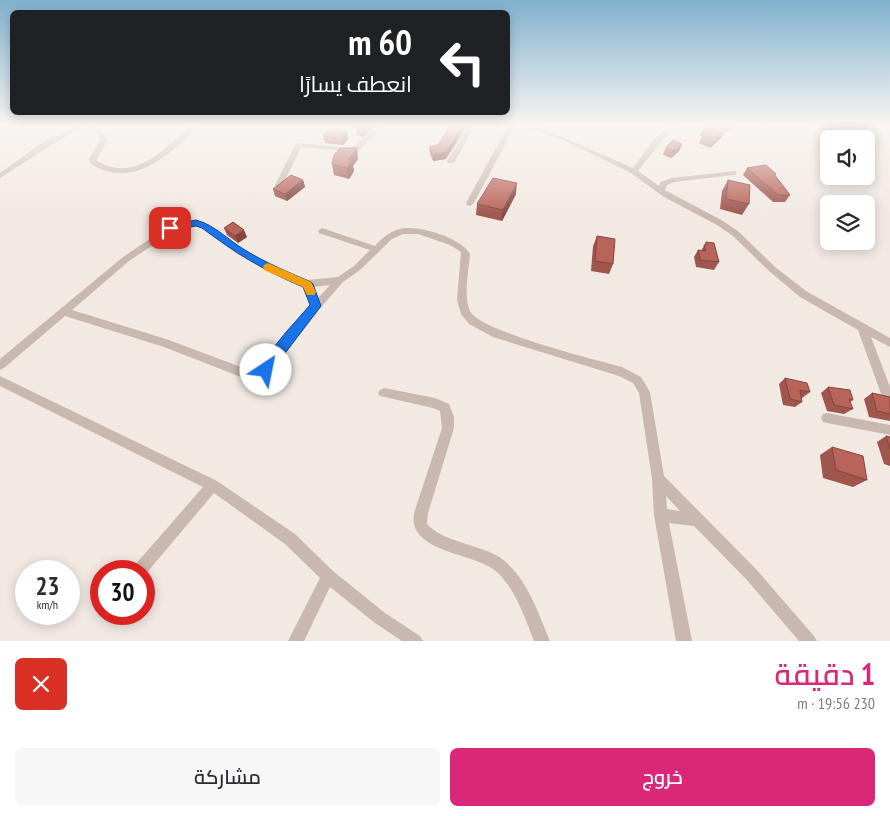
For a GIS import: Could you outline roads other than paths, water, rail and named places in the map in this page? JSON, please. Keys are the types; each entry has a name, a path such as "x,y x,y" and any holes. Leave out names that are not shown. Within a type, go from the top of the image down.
{"street":[{"path":"0,176 27,156"},
{"path":"94,156 94,162 117,170 130,172 157,156"},
{"path":"279,185 293,156"},
{"path":"451,161 454,156"},
{"path":"470,203 496,156"},
{"path":"602,156 634,171 661,191 728,229 742,239 790,285 811,300 890,343"},
{"path":"634,171 646,156"},
{"path":"661,191 664,184 672,180 734,174"},
{"path":"0,365 126,259 170,228 184,224 196,223 205,226 240,252 276,272 308,284 340,280"},
{"path":"64,312 166,343 241,372 255,374 266,370 316,306 340,280 357,268 388,237 409,230 454,243 464,250 466,254 462,300 466,314 473,321 497,334 622,372 637,380 644,392 658,479 661,516 684,641"},
{"path":"322,231 375,249"},
{"path":"308,284 316,306"},
{"path":"863,328 890,402"},
{"path":"0,381 213,485 290,539 328,576 380,618 415,641"},
{"path":"384,393 436,403 446,408 448,428 421,513 420,522 422,529 438,540 496,562 504,570 521,596 542,641"},
{"path":"827,418 890,430"},
{"path":"658,479 695,519 751,574 809,641"},
{"path":"148,560 213,485"},
{"path":"661,516 695,519"},
{"path":"296,641 328,576"}]}
